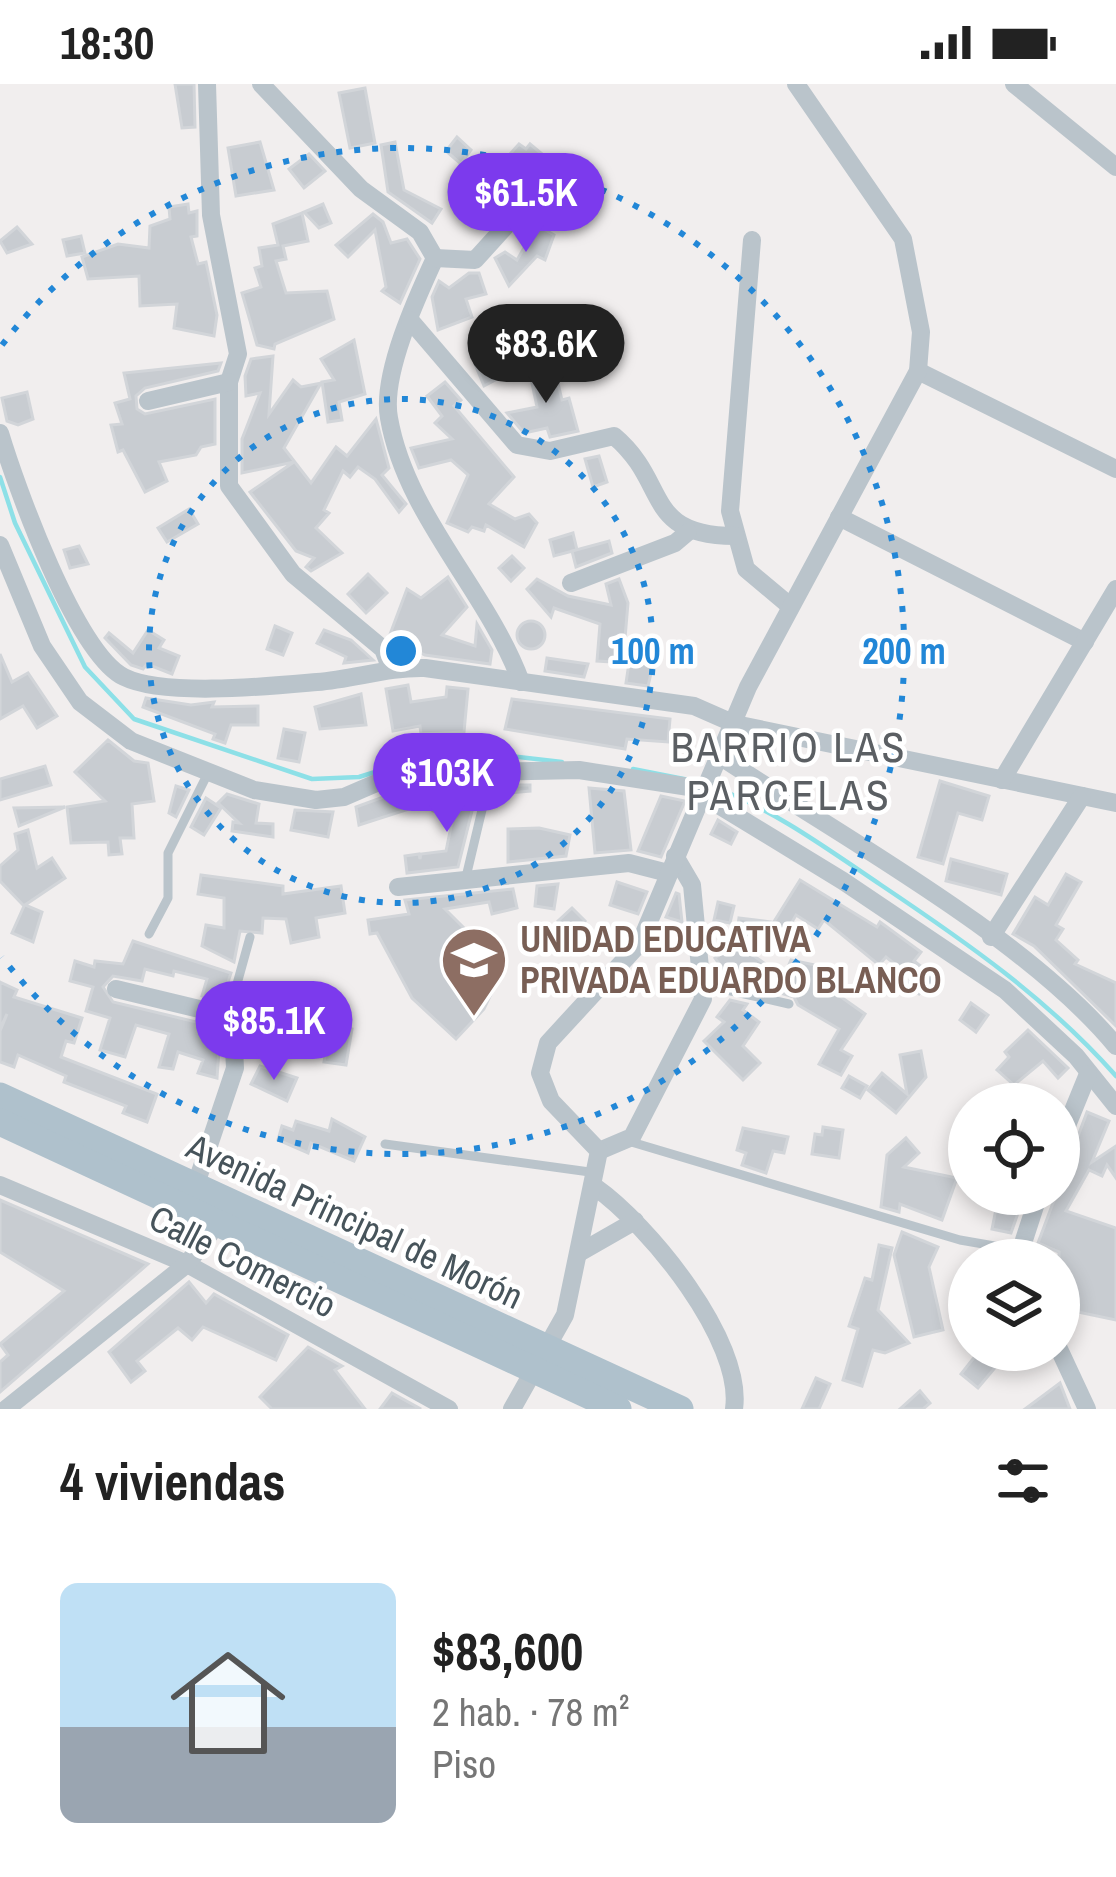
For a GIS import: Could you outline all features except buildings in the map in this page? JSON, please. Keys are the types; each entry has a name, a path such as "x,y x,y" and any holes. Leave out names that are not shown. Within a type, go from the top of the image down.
{"main road":[{"name":"Avenida Principal de Morón","path":"0,1096 195,1186 543,1362 618,1409"},
{"name":"Avenida Principal de Morón","path":"0,1122 218,1223 543,1362 680,1409"}],"street":[{"path":"207,84 211,215 238,354 229,382 230,486 293,574 383,649 390,667"},
{"path":"261,84 362,189 420,232 435,258"},
{"path":"512,1409 543,1362 579,1252 599,1151 551,1101 540,1072 548,1043 640,943 671,864 790,606 918,371 921,332 903,239 796,84"},
{"path":"1014,84 1116,167"},
{"path":"435,258 475,260 563,163"},
{"path":"752,241 733,464 735,536 746,569 790,606"},
{"path":"435,258 390,383 388,416 430,522 503,633 521,682"},
{"path":"410,320 507,439 538,452 614,436 673,522 688,532 735,536"},
{"path":"918,371 1116,469"},
{"path":"148,401 229,382"},
{"path":"0,434 67,601 111,670 129,680 238,688 344,679 390,667 521,682 694,706 734,724 1116,803"},
{"path":"839,517 1085,641"},
{"path":"571,583 675,543 688,532"},
{"path":"0,545 42,646 80,702 130,741 254,790 316,800 344,797 388,778 469,766 491,772 579,770 709,788 1005,990 1054,1034 1116,1106"},
{"path":"1002,779 1116,589"},
{"path":"722,757 991,937 1116,1046"},
{"path":"991,937 1082,796"},
{"path":"398,887 629,863 671,864 692,885 704,985 700,1006 628,1142 599,1151"},
{"path":"116,989 165,998 227,1020 236,1042 235,1069 195,1186"},
{"path":"1080,1094 1088,1074"},
{"path":"596,1180 671,1264 716,1335 734,1379 734,1409"},
{"name":"Calle Comercio","path":"0,1186 187,1264 449,1409"},
{"path":"579,1252 635,1221"},
{"path":"6,1409 187,1264 218,1223"},
{"path":"1069,1371 1087,1409"}],"lane":[{"path":"466,879 491,772"},
{"path":"149,934 168,898 168,854 208,773"},
{"path":"227,1020 250,937"},
{"path":"704,985 789,1004"},
{"path":"628,1142 957,1239"},
{"path":"385,1144 596,1180"}],"waterway":[{"path":"0,477 15,523 85,667 134,719 312,779 359,777 449,749 562,762"},
{"path":"633,769 704,783"},
{"path":"714,787 800,831 944,928 1034,997 1116,1076"}],"place":[{"name":"UNIDAD EDUCATIVA PRIVADA EDUARDO BLANCO","path":"474,1019"}],"district":[{"name":"BARRIO LAS PARCELAS","path":"789,771"}]}
